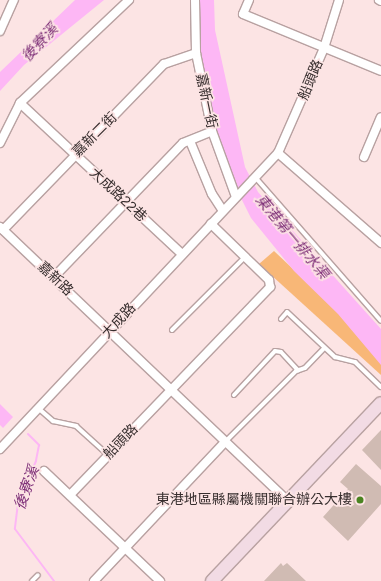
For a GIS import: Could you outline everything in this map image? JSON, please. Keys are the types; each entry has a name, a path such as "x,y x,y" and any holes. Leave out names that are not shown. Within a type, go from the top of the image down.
{"main road":[{"path":"212,581 381,403"}],"street":[{"path":"0,31 14,0"},
{"path":"0,143 20,103 129,0"},
{"name":"嘉新一街","path":"195,0 196,52 212,131 237,196"},
{"name":"船頭路","path":"237,196 278,153 324,48 243,14 249,0"},
{"path":"339,0 324,48 381,71"},
{"name":"嘉新二街","path":"1,229 164,64 196,52"},
{"name":"大成路22巷","path":"20,103 182,254"},
{"path":"364,157 381,117"},
{"path":"53,278 183,143 212,131"},
{"path":"190,141 212,194 223,211"},
{"path":"278,153 381,243"},
{"name":"大成路","path":"0,448 237,196"},
{"name":"船頭路","path":"70,495 270,287 269,280 211,224"},
{"name":"嘉新路","path":"1,229 109,331"},
{"path":"109,331 172,389 288,502"},
{"path":"95,581 127,549 225,442"},
{"path":"44,471 160,581"}],"lane":[{"path":"255,177 381,321"},
{"path":"172,330 246,257"},
{"path":"281,319 287,312 324,348 338,359 355,362 381,387"},
{"path":"225,442 298,370 305,368 324,348"},
{"path":"234,395 275,351 281,352 298,370"},
{"path":"38,408 53,421 76,426 108,455"},
{"path":"32,581 38,575"}],"shaded area":[{"path":"274,251 345,318 381,361 381,375 259,264"}],"water":[{"path":"75,0 104,0 24,65 0,91 0,72"},
{"name":"東港第一排水渠","path":"196,0 214,0 215,30 245,167 258,192 381,329 381,365 338,314 294,271 251,218 234,184 214,128 196,28"},
{"path":"0,404 13,417 3,428 0,425"}],"building":[{"path":"381,430 381,470 362,450"},
{"name":"東港地區縣屬機關聯合辦公大樓","path":"356,464 381,486 381,504 348,541 323,517 348,489 340,482"},
{"path":"281,563 283,566 287,563 306,581 264,581"}],"waterway":[{"name":"後寮溪","path":"28,434 39,445 36,461 18,503 15,529 54,581"}],"place":[{"name":"東港地區縣屬機關聯合辦公大樓","path":"360,500"}]}
